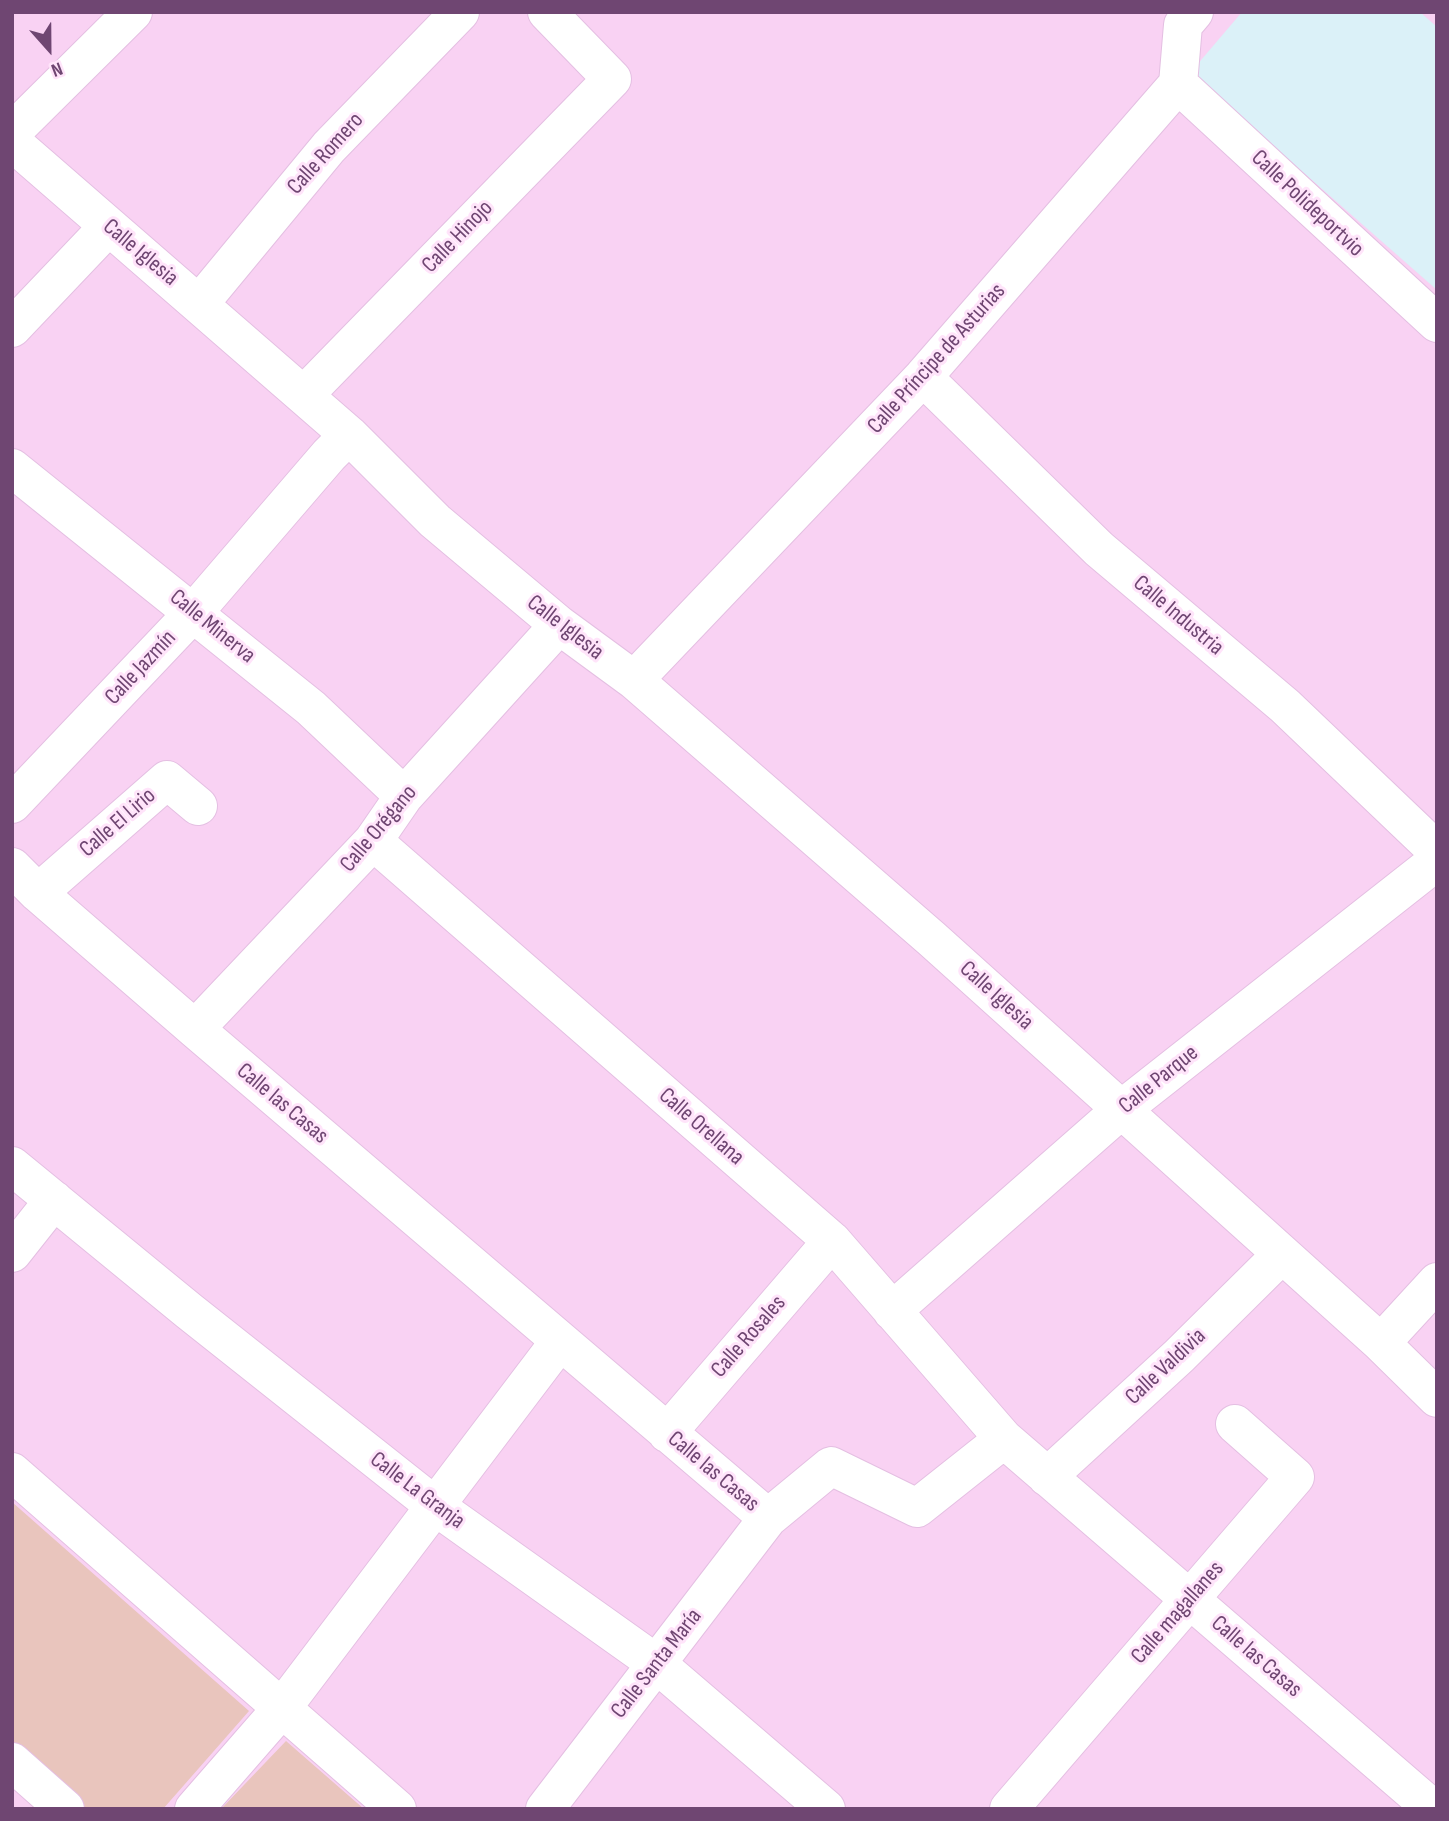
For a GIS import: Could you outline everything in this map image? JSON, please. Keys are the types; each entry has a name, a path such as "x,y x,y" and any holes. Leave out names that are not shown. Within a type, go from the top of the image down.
{"street":[{"path":"12,132 133,12"},
{"name":"Calle Romero","path":"200,303 329,147 460,12"},
{"name":"Calle Hinojo","path":"304,395 612,79 547,12"},
{"path":"1178,84 1183,25 1194,12"},
{"name":"Calle Polideportvio","path":"1178,84 1437,323"},
{"name":"Calle Príncipe de Asturias","path":"634,680 923,377 1178,84"},
{"name":"Calle Iglesia","path":"12,142 349,435 435,521 559,625 634,680 932,939 1381,1343"},
{"path":"12,328 108,227"},
{"name":"Calle Industria","path":"923,377 1099,549 1285,706 1437,850"},
{"name":"Calle Jazmín","path":"12,804 194,612 349,435"},
{"name":"Calle Minerva","path":"12,468 311,708 404,796"},
{"name":"Calle Orégano","path":"195,1029 373,841 404,796 559,625"},
{"name":"Calle El Lirio","path":"25,880 167,780 198,806"},
{"name":"Calle Orellana","path":"373,841 832,1241 1004,1439"},
{"name":"Calle Parque","path":"892,1311 1122,1109 1437,861"},
{"name":"Calle las Casas","path":"25,880 195,1029 768,1518 831,1466 917,1508 1004,1439 1433,1809"},
{"name":"Calle La Granja","path":"12,1166 189,1311 435,1506 657,1664 826,1809"},
{"path":"12,1253 54,1200"},
{"name":"Calle Rosales","path":"667,1433 832,1241"},
{"name":"Calle Valdivia","path":"1047,1477 1179,1356 1282,1254"},
{"path":"1437,1282 1381,1343 1437,1398"},
{"path":"194,1809 282,1708 561,1341"},
{"name":"Calle magallanes","path":"1009,1809 1295,1477 1235,1424"},
{"path":"12,1472 397,1809"},
{"name":"Calle Santa María","path":"545,1809 768,1518"},
{"path":"12,1762 65,1809"}],"shaded area":[{"path":"12,12 1437,12 1437,1809 12,1809"},
{"path":"1242,12 1420,12 1437,27 1437,290 1190,73"},
{"path":"12,1502 249,1711 163,1809 84,1809 12,1748"},
{"path":"286,1741 364,1809 221,1809"}]}
